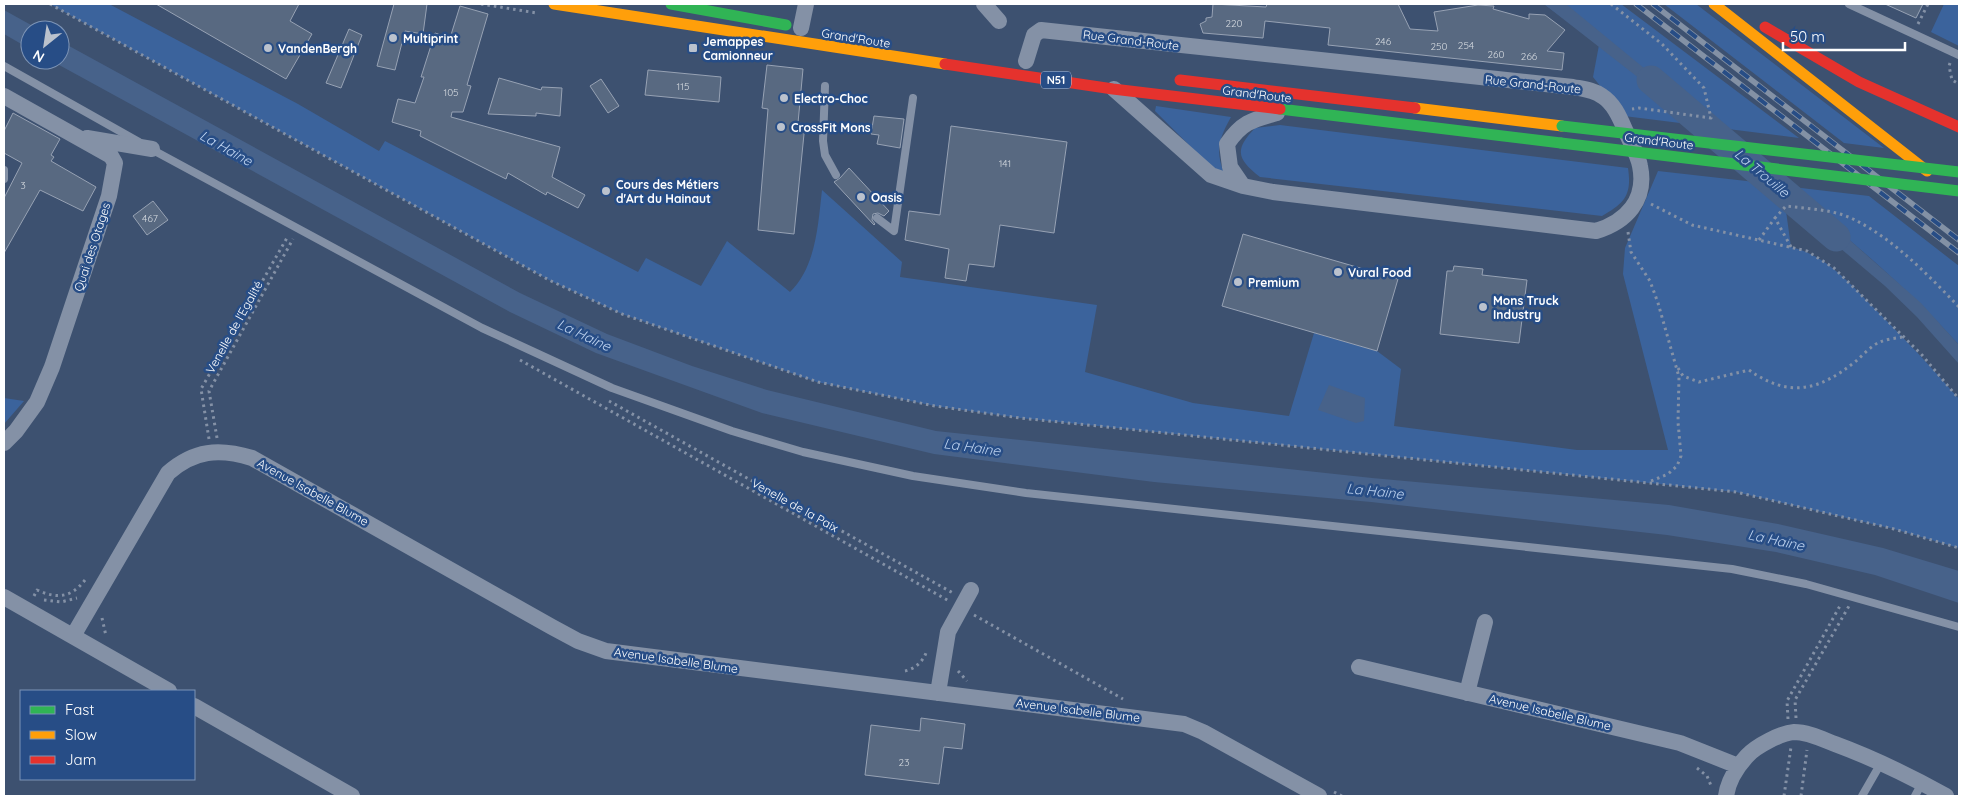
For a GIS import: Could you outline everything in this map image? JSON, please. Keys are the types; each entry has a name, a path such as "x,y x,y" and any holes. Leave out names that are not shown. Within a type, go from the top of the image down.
{"main road":[{"name":"Grand'Route","path":"554,4 744,35 1113,88 1286,111 1959,192"},
{"path":"671,4 806,29"},
{"path":"1714,4 1959,196"},
{"path":"1752,18 1801,51 1878,92 1959,127"},
{"name":"Grand'Route","path":"1164,78 1959,172"}],"street":[{"path":"806,4 806,29"},
{"path":"984,4 999,21"},
{"name":"Rue Grand-Route","path":"1026,61 1034,35 1041,30 1590,90 1603,96 1618,114 1640,164 1641,176 1637,197 1631,210 1621,221"},
{"path":"1113,88 1211,175 1243,186 1273,192 1596,231 1621,221"},
{"name":"Quai des Otages","path":"4,96 111,156 115,163 108,196 52,367 37,402 16,431 4,443"},
{"path":"1243,186 1230,167 1227,144 1237,129 1252,120 1286,111"},
{"path":"75,136 152,149"},
{"name":"Avenue Isabelle Blume","path":"73,636 168,473 188,457 222,452 236,453 252,458 578,641 606,651 637,657 1184,724 1203,732 1318,796"},
{"path":"4,597 167,690"},
{"path":"938,693 948,632 965,605"},
{"path":"1467,693 1486,622"},
{"name":"Avenue Isabelle Blume","path":"1359,668 1680,742 1738,766"},
{"path":"195,707 352,796"},
{"path":"1726,796 1727,789 1738,766 1752,751 1791,727 1881,762 1919,790 1946,796"}],"lane":[{"path":"1849,4 1957,54"},
{"path":"4,66 152,149 482,328 612,388 732,432 803,452 913,476 1026,493 1657,559 1732,569 1850,596 1959,627"},
{"path":"825,86 823,141 825,155 836,175"},
{"path":"877,218 894,230 912,98"},
{"path":"4,170 4,179"},
{"path":"1862,796 1881,762"}],"path":[{"path":"50,4 549,280 622,314 818,382 935,406 1020,418 1736,492 1894,529 1959,548"},
{"path":"1611,4 1662,44 1704,88 1711,118 1656,112 1640,108 1618,114"},
{"path":"1914,34 1928,4"},
{"path":"1957,54 1949,66 1952,80 1959,84"},
{"path":"1637,197 1692,226 1807,251 1834,268 1903,337 1959,399"},
{"path":"1759,240 1786,206 1825,210 1852,219 1874,231 1909,259 1959,307"},
{"path":"1775,218 1791,247"},
{"path":"1621,221 1630,236 1631,252 1650,281 1677,365 1683,376 1700,382 1749,370 1765,381 1792,388 1812,387 1838,376 1879,342 1903,337"},
{"path":"210,444 201,389 296,227"},
{"name":"Venelle de l'Egalité","path":"217,438 209,391 296,227"},
{"name":"Venelle de la Paix","path":"511,355 965,605 1125,701"},
{"path":"1649,482 1668,474 1677,466 1681,456 1678,422 1677,365"},
{"path":"604,398 965,605"},
{"path":"26,592 43,600 61,602 74,600 80,596"},
{"path":"1784,796 1795,700 1850,596"},
{"path":"1791,727 1787,701 1850,596"},
{"path":"957,667 968,682 974,685"},
{"path":"1801,796 1808,741"}],"shaded area":[{"path":"50,4 109,4 298,104 379,151 385,141 638,272 646,258 701,286 727,241 790,292 799,282 810,258 817,231 822,190 902,262 900,277 1097,305 1085,372 1193,403 1289,416 1314,333 1377,351 1401,369 1394,426 1577,450 1668,450 1623,274 1625,248 1658,171 1764,183 1786,211 1791,247 1817,257 1839,273 1909,344 1959,399 1959,548 1894,529 1736,492 1020,418 935,406 817,382 622,314 549,280"},
{"path":"1544,4 1621,4 1799,138 1624,116 1593,77 1599,45"},
{"path":"1664,4 1696,4 1884,148 1844,143"},
{"path":"1944,4 1959,4 1959,46 1931,32"},
{"path":"1156,106 1231,117 1221,138 1219,151 1224,173 1210,166 1155,111"},
{"path":"1280,125 1628,168 1628,192 1616,207 1602,216 1260,177 1252,171 1243,159 1241,148 1255,128"},
{"path":"1784,186 1869,196 1959,266 1959,345 1918,302 1875,262"},
{"path":"4,398 24,401 4,424"}],"water":[{"path":"1544,4 1566,4 1689,105 1666,104 1649,86"},
{"path":"4,10 22,20 20,20 20,43 4,34"},
{"name":"La Haine","path":"70,46 520,293 607,334 692,366 767,390 936,431 1372,478 1669,505 1778,524 1883,548 1959,571 1959,603 1875,575 1776,552 1667,535 1371,502 1154,482 934,454 762,413 596,353 510,312 68,70 70,70"},
{"path":"1795,210 1819,213 1921,303 1959,345 1959,364 1917,317 1885,286"},
{"path":"1329,385 1365,398 1364,421 1356,423 1318,410"}],"building":[{"name":"VandenBergh","path":"156,4 299,4 290,21 312,34 286,79"},
{"name":"Multiprint","path":"394,4 427,4 423,34 405,31 395,70 377,66"},
{"path":"1213,4 1266,7 1267,4 1398,4 1410,29 1438,31 1434,12 1478,5 1494,6 1493,9 1529,19 1529,14 1545,15 1565,30 1547,51 1564,53 1562,70 1328,45 1330,28 1265,21 1263,38 1203,33 1200,24 1206,21 1206,18 1212,17"},
{"path":"1885,4 1923,4 1916,18"},
{"path":"460,6 488,14 467,85 471,86 463,112 452,112 451,117 560,147 552,177 585,195 578,208 547,192 546,195 508,173 506,179 420,136 421,131 392,122 398,99 415,103 424,77 421,77 435,33 450,38"},
{"path":"349,29 362,35 341,88 326,83"},
{"path":"767,65 803,69 798,123 805,124 794,234 758,230 768,109 762,108"},
{"path":"648,70 721,77 719,102 645,95"},
{"path":"499,78 541,90 542,87 562,88 560,116 536,113 536,116 488,114"},
{"path":"601,79 619,106 608,113 590,86"},
{"path":"13,113 60,139 51,155 54,157 51,161 96,187 83,211 40,190 4,253 4,198 22,163 4,153 4,131"},
{"path":"874,116 904,119 900,148 877,144 879,135 871,134"},
{"path":"951,126 1067,142 1054,233 1000,225 994,267 969,264 966,281 945,278 949,249 905,240 909,211 940,215"},
{"name":"Oasis","path":"849,168 889,211 884,216 878,213 873,214 872,220 874,225 834,182"},
{"path":"153,201 168,220 147,235 133,216"},
{"path":"1243,234 1398,279 1377,351 1222,306"},
{"name":"Mons Truck Industry","path":"1454,266 1483,269 1482,275 1527,280 1519,343 1440,334 1447,271 1453,271"},
{"path":"921,718 965,724 962,749 944,747 939,784 865,775 871,725 920,731"}],"waterway":[{"name":"La Trouille","path":"1651,80 1836,237"}],"railway":[{"path":"1636,4 1959,253"},
{"path":"1653,4 1959,240"}],"traffic: fast":[{"path":"671,4 786,25"},
{"path":"1280,109 1561,143"},
{"path":"1562,126 1959,172"},
{"path":"1561,143 1959,191"}],"traffic: slow":[{"path":"554,4 945,64"},
{"path":"1714,4 1927,171"},
{"path":"1415,108 1562,126"}],"traffic: jam":[{"path":"1765,27 1859,82 1959,127"},
{"path":"945,64 1113,89 1280,109"},
{"path":"1180,80 1415,108"}],"place":[{"name":"Multiprint","path":"393,38"},
{"name":"VandenBergh","path":"268,48"},
{"name":"Jemappes Camionneur","path":"693,48"},
{"name":"Electro-Choc","path":"784,98"},
{"name":"CrossFit Mons","path":"781,127"},
{"name":"Cours des Métiers d'Art du Hainaut","path":"606,191"},
{"name":"Oasis","path":"861,197"},
{"name":"Vural Food","path":"1338,272"},
{"name":"Premium","path":"1238,282"},
{"name":"Mons Truck Industry","path":"1483,307"}]}
